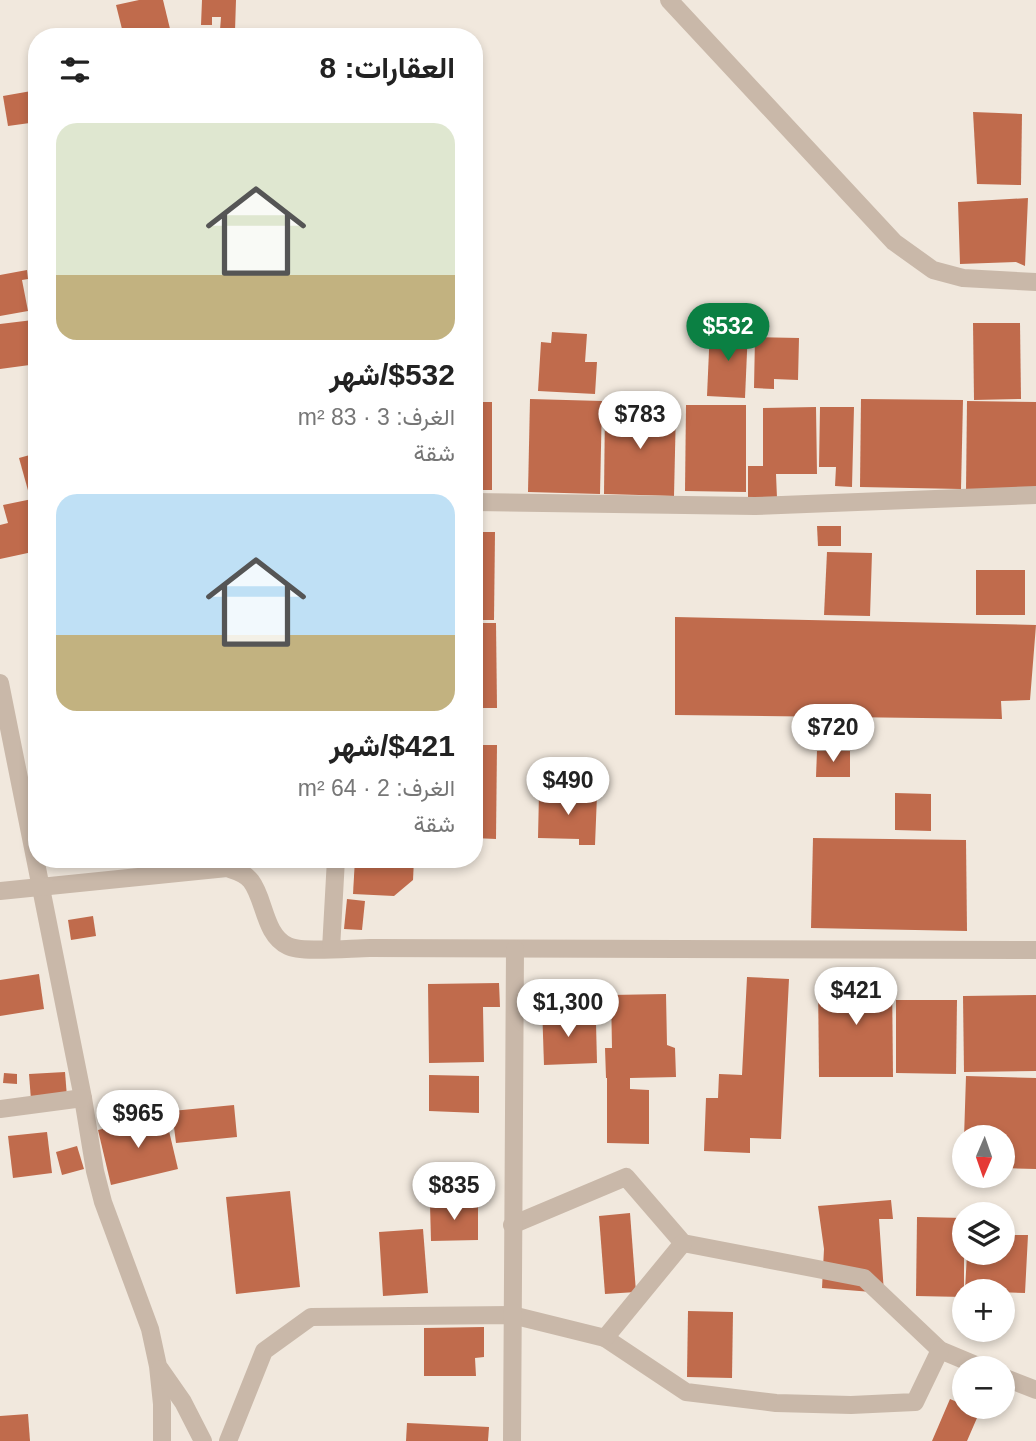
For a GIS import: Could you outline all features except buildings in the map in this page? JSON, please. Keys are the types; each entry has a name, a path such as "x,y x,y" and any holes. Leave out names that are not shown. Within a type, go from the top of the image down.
{"street":[{"path":"669,0 894,243 933,270 963,278 1036,282"},
{"path":"483,502 755,506 1036,495"},
{"path":"0,683 28,825"},
{"path":"36,868 95,1171 103,1202 150,1329 158,1366 162,1441"},
{"path":"0,891 227,868 241,872 252,882 276,937 288,947 305,950 1036,950"},
{"path":"331,949 336,868"},
{"path":"512,1441 515,949"},
{"path":"0,1110 83,1098"},
{"path":"512,1225 626,1177 683,1243 864,1278 940,1350 954,1356"},
{"path":"605,1338 683,1243"},
{"path":"228,1441 264,1351 311,1317 512,1315 605,1338 686,1392 776,1403 851,1405 915,1402 940,1350"},
{"path":"158,1366 183,1402 203,1441"},
{"path":"1015,1382 1036,1390"}]}
